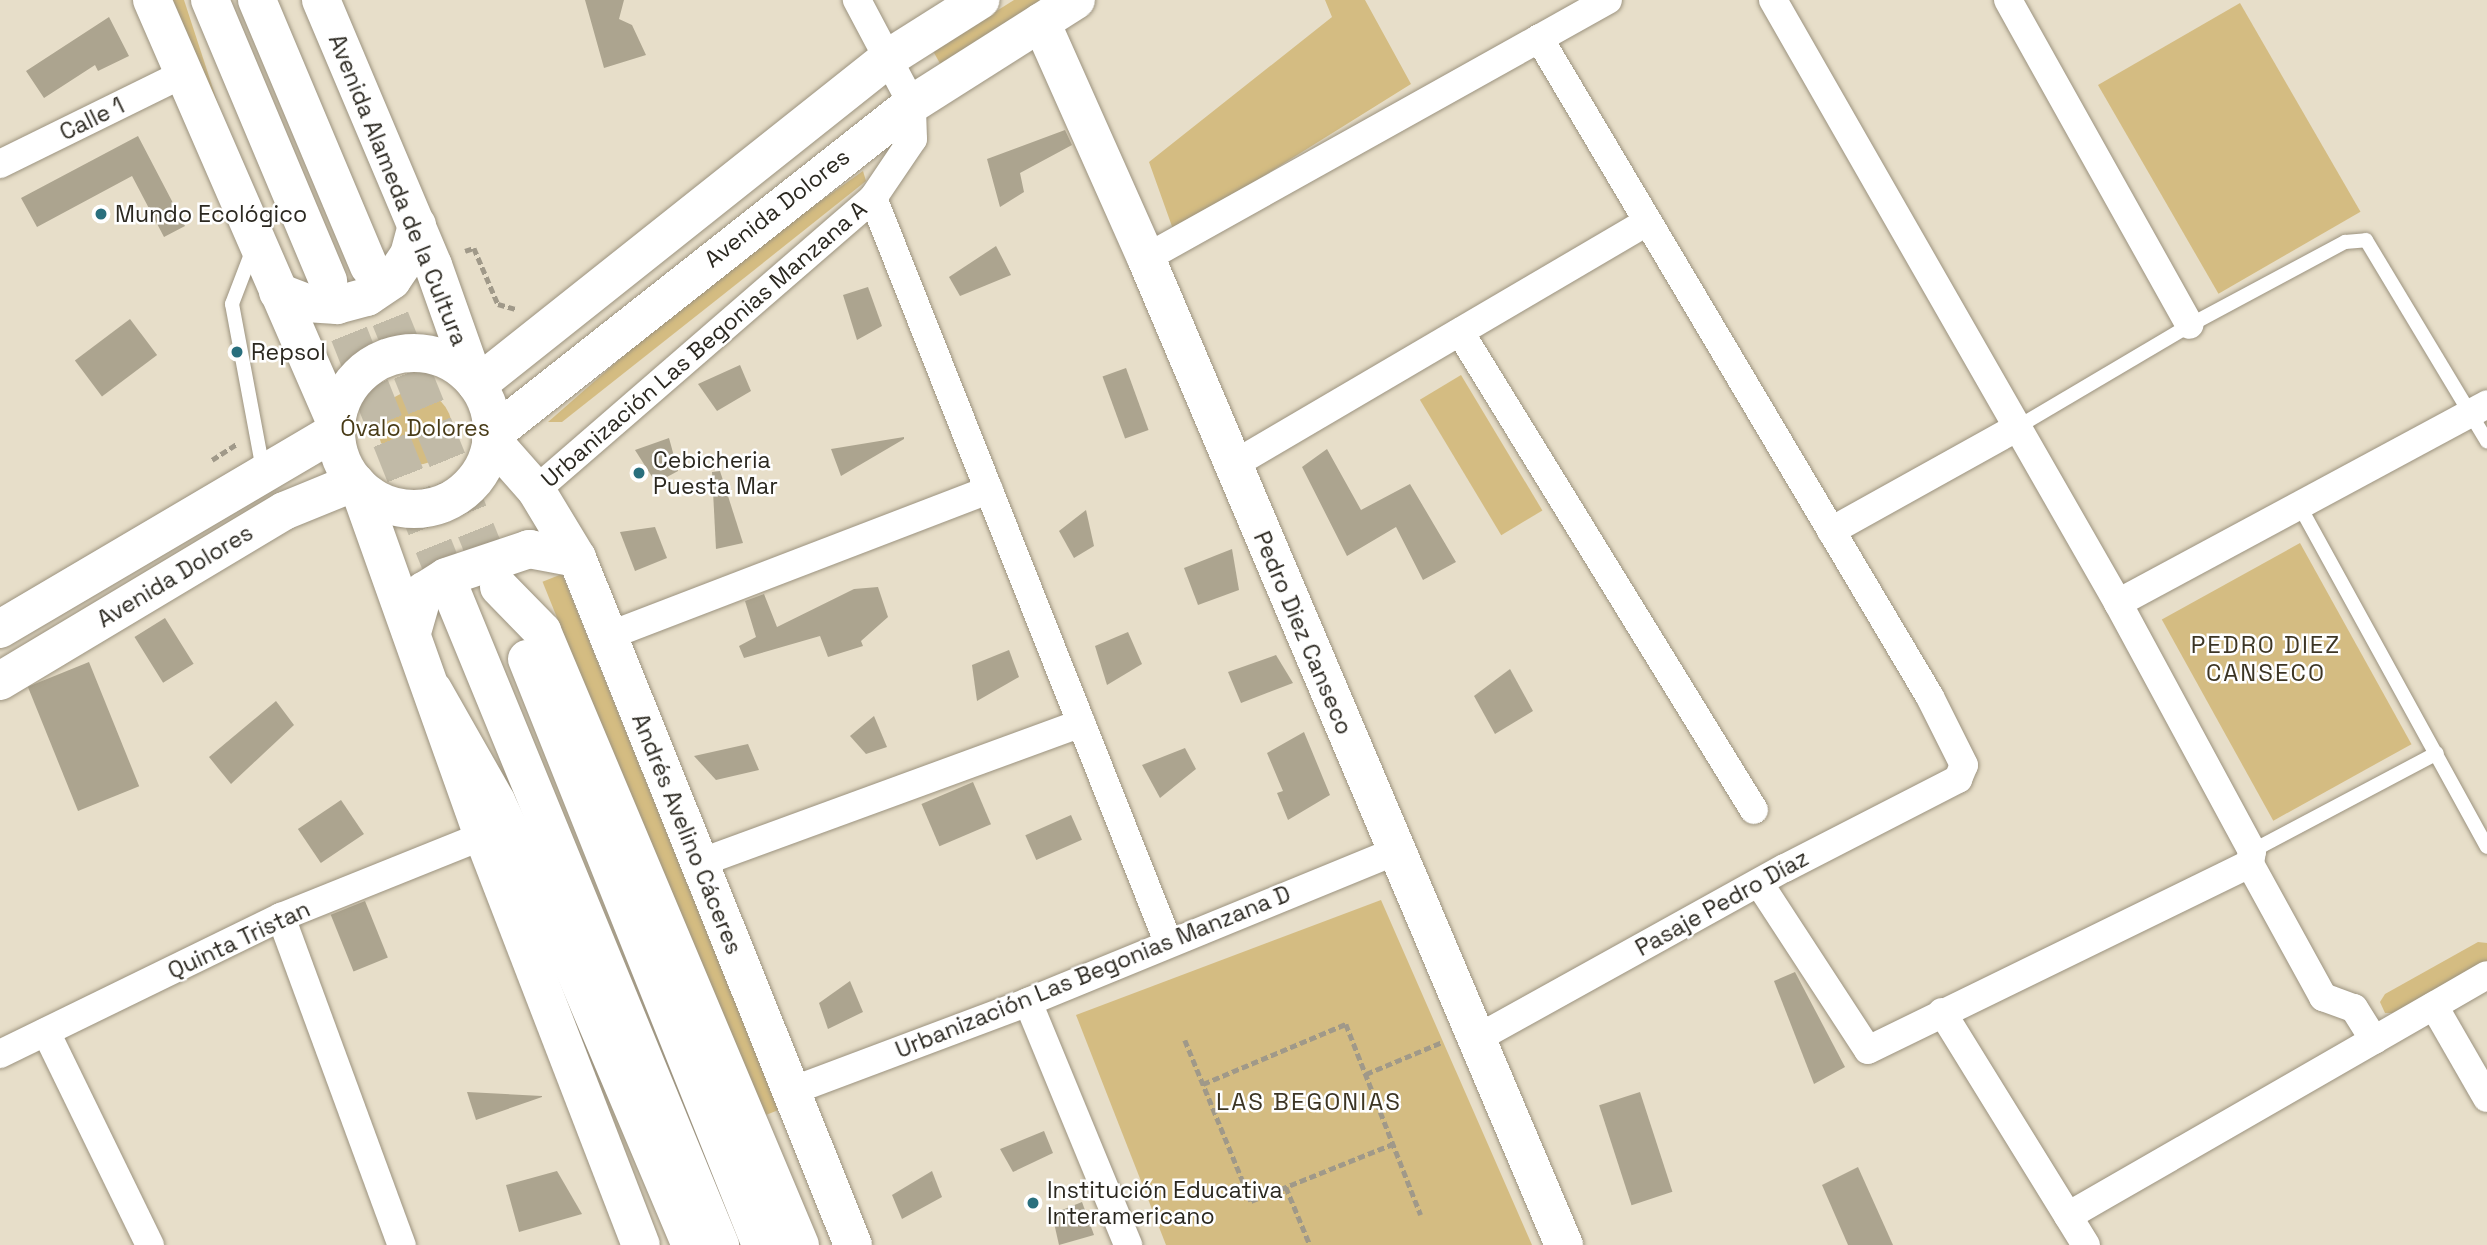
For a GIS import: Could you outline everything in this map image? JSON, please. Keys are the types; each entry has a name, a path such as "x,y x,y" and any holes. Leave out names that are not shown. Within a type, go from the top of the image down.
{"main road":[{"path":"152,0 336,428 345,467 357,484 413,629 483,836 641,1245"},
{"path":"210,0 328,281"},
{"path":"257,0 369,266"},
{"name":"Avenida Alameda de la Cultura","path":"321,0 417,225 475,383"},
{"name":"Avenida Dolores","path":"475,383 890,57 980,0"},
{"name":"Avenida Dolores","path":"492,437 1041,22 1076,0"},
{"name":"Pedro Diez Canseco","path":"1041,22 1146,258 1231,466 1564,1245"},
{"path":"278,292 306,303 337,305 367,297 392,280 409,255 417,225"},
{"path":"336,428 343,399 357,377 378,361 403,353 429,354 453,363 475,383 489,409 492,437 478,474 452,500 428,508 402,508 379,500 357,484"},
{"name":"Avenida Dolores","path":"0,629 336,428"},
{"name":"Andrés Avelino Cáceres","path":"492,437 536,490 577,558 853,1245"},
{"name":"Avenida Dolores","path":"0,681 284,511 357,484"},
{"path":"413,629 424,591 446,577 529,549 577,558"},
{"path":"761,1245 645,963 496,581 542,631 654,890 800,1245"},
{"path":"453,595 720,1245"},
{"path":"433,690 496,801 570,959 691,1245"}],"street":[{"path":"857,0 890,57 912,121"},
{"path":"1146,258 1539,38 1579,7 1608,0"},
{"path":"1773,0 2118,603 2323,997 2354,1008 2374,1040"},
{"path":"2008,0 2190,325"},
{"path":"1539,38 1645,223 1831,531 2016,428"},
{"name":"Calle 1","path":"0,164 183,74"},
{"name":"Urbanización Las Begonias Manzana A","path":"536,490 873,198 912,121"},
{"path":"873,198 1168,942"},
{"path":"1231,466 1645,223"},
{"path":"1460,332 1754,810"},
{"path":"2118,603 2479,408"},
{"path":"608,636 989,490"},
{"name":"Pasaje Pedro Díaz","path":"1474,1034 1958,779 1964,765 1930,697 1831,531"},
{"path":"699,863 1081,723"},
{"name":"Quinta Tristan","path":"0,1054 281,917 483,836"},
{"name":"Urbanización Las Begonias Manzana D","path":"789,1091 1028,1002 1168,942 1396,851"},
{"path":"1759,883 1865,1049 2251,858"},
{"path":"281,917 402,1245"},
{"path":"2068,1216 2487,975"},
{"path":"1028,1002 1128,1245"},
{"path":"2434,1006 2487,1098"},
{"path":"1942,1012 2086,1245"},
{"path":"46,1032 150,1245"}],"lane":[{"path":"2016,428 2190,325 2345,242 2366,240 2479,408 2487,440"},
{"path":"256,241 232,303 263,473"},
{"path":"2299,505 2487,847"},
{"path":"2251,858 2437,754"}],"path":[{"path":"1203,1084 1346,1024 1420,1215"},
{"path":"1366,1073 1474,1034"},
{"path":"1185,1040 1251,1201 1393,1144"},
{"path":"1286,1187 1310,1245"}],"green space":[{"path":"173,0 184,0 220,110"},
{"path":"1014,0 1048,0 942,67 933,51"},
{"path":"1325,0 1365,0 1411,84 1174,232 1149,162 1332,17"},
{"path":"2240,3 2360,212 2218,294 2098,85"},
{"path":"863,171 866,181 562,422 548,422 716,275"},
{"path":"1461,375 1542,510 1501,535 1420,400"},
{"name":"Óvalo Dolores","path":"415,391 429,394 441,402 449,414 452,428 449,442 441,454 429,462 415,465 401,462 389,454 381,442 378,428 381,414 389,402 401,394"},
{"path":"2300,543 2412,744 2273,821 2162,620"},
{"path":"562,574 779,1110 759,1118 543,582"},
{"path":"1381,900 1532,1245 1166,1245 1076,1015"},
{"path":"2478,942 2487,943 2487,962 2393,1013 2385,1013 2380,1002 2385,994"}],"building":[{"path":"585,0 624,0 619,19 632,25 646,55 604,68"},
{"path":"109,17 129,56 98,71 95,65 44,98 26,71"},
{"path":"1065,130 1072,145 1020,173 1024,192 1000,207 987,159"},
{"path":"138,136 185,226 164,237 132,176 37,227 21,198"},
{"path":"996,246 1011,275 960,296 949,277"},
{"path":"868,287 882,326 857,340 843,295"},
{"path":"130,319 157,355 102,396 75,361"},
{"path":"740,365 751,391 717,411 698,384"},
{"path":"1126,368 1149,430 1125,439 1103,377"},
{"path":"669,438 678,471 656,483 635,450"},
{"path":"904,439 841,476 831,449"},
{"path":"1327,449 1361,510 1410,484 1456,562 1423,580 1396,527 1347,556 1302,467"},
{"path":"720,471 743,543 716,549 712,472"},
{"path":"1086,510 1094,546 1074,558 1059,531"},
{"path":"655,527 667,558 635,571 620,532"},
{"path":"1232,549 1239,590 1198,605 1184,568"},
{"path":"878,587 888,617 861,641 863,646 828,657 820,636 744,658 739,646 756,637 745,601 764,594 777,627 854,589"},
{"path":"165,618 194,664 163,683 134,637"},
{"path":"1128,632 1142,664 1107,685 1095,646"},
{"path":"1009,650 1019,677 977,701 972,665"},
{"path":"1276,655 1293,683 1241,703 1228,672"},
{"path":"89,662 139,786 78,811 28,687"},
{"path":"1510,669 1533,711 1495,734 1474,696"},
{"path":"276,701 294,725 231,784 209,757"},
{"path":"874,716 887,747 866,754 850,736"},
{"path":"1304,732 1330,795 1288,820 1277,793 1283,791 1267,753"},
{"path":"748,744 759,770 716,780 694,756"},
{"path":"1185,748 1196,769 1160,798 1142,765"},
{"path":"973,782 991,824 939,846 921,804"},
{"path":"341,800 364,834 321,863 298,829"},
{"path":"1071,815 1082,840 1036,860 1025,835"},
{"path":"365,901 388,958 354,971 331,915"},
{"path":"1795,972 1845,1067 1814,1084 1774,981"},
{"path":"850,981 863,1012 828,1029 819,1003"},
{"path":"467,1092 542,1096 542,1097 476,1120"},
{"path":"1640,1092 1672,1192 1632,1205 1599,1105"},
{"path":"1044,1131 1053,1153 1013,1172 1000,1149"},
{"path":"1858,1167 1893,1245 1848,1245 1822,1185"},
{"path":"557,1171 582,1214 519,1232 506,1185"},
{"path":"932,1171 942,1197 902,1219 892,1195"},
{"path":"1082,1202 1094,1235 1059,1245 1052,1214"}],"tunnel":[{"path":"369,266 494,575"},
{"path":"328,281 453,595"}],"place":[{"name":"Mundo Ecológico","path":"101,214"},
{"name":"Repsol","path":"237,352"},
{"name":"Cebicheria Puesta Mar","path":"639,473"},
{"name":"Institución Educativa Interamericano","path":"1033,1203"}],"district":[{"name":"PEDRO DIEZ CANSECO","path":"2266,659"},
{"name":"LAS BEGONIAS","path":"1309,1102"}]}
